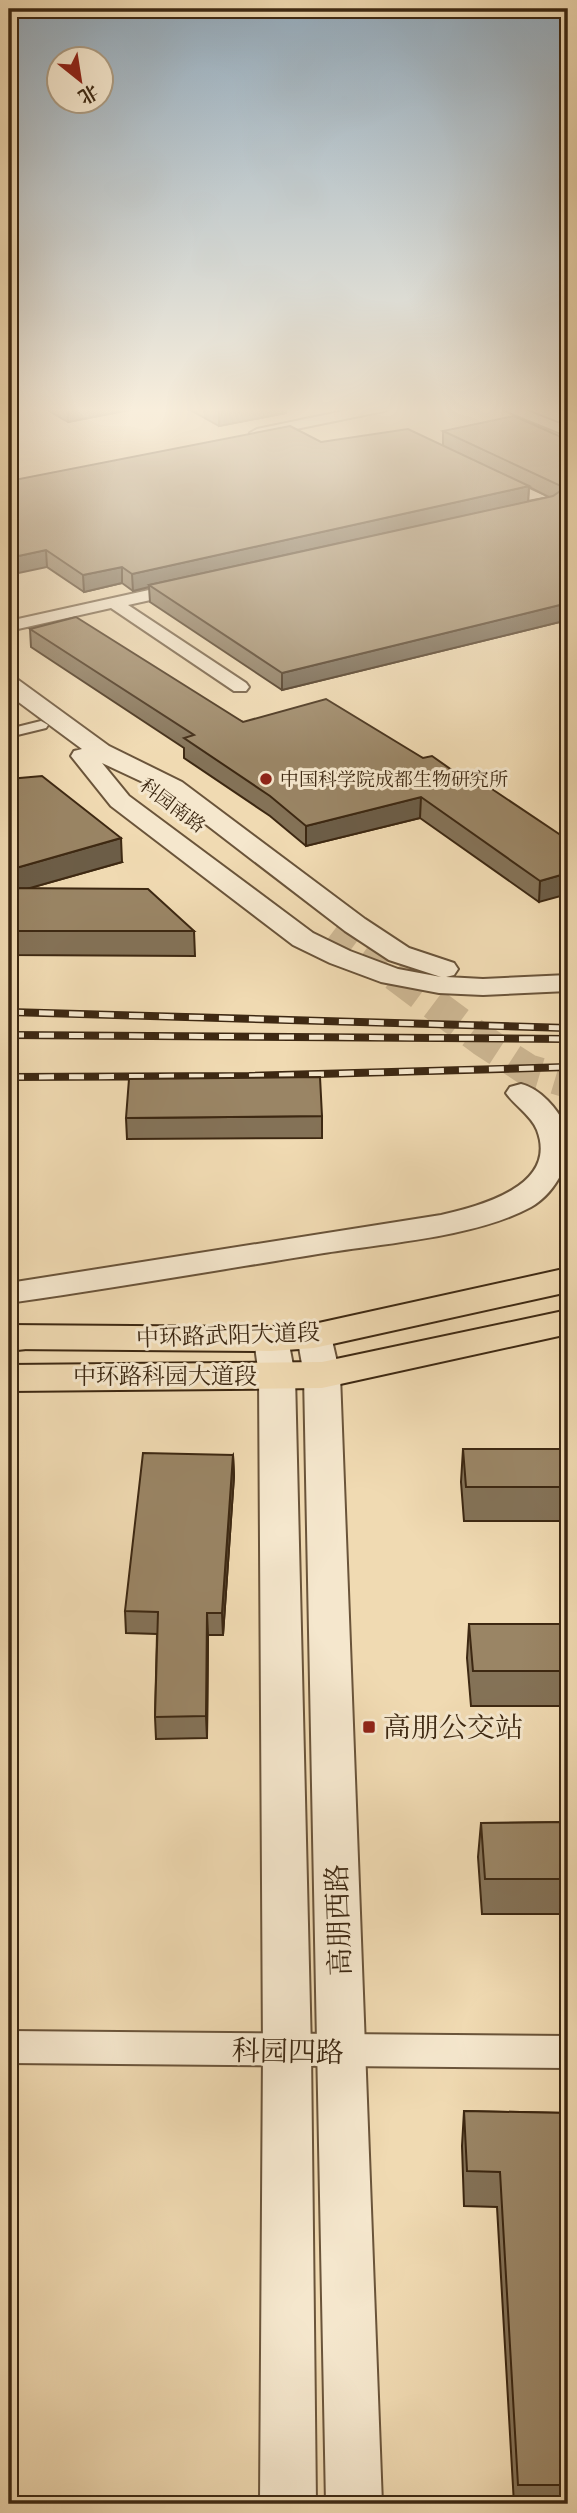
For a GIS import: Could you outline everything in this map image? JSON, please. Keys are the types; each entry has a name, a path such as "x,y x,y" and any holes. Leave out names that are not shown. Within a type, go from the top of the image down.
{"main road":[{"name":"中环路武阳大道段","path":"318,1356 568,1280"},
{"name":"中环路武阳大道段","path":"318,1356 568,1322"},
{"name":"中环路武阳大道段","path":"15,1338 274,1357"},
{"name":"中环路科园大道段","path":"9,1378 274,1357 318,1356"}],"street":[{"path":"9,626 206,582"},
{"path":"114,603 240,687"},
{"path":"9,684 92,754 120,801 328,932 443,969 568,977"},
{"path":"9,702 41,725 92,754 173,787 368,970 439,985 524,986 568,983"},
{"path":"9,733 41,725"},
{"path":"9,1293 441,1226 497,1210 535,1192 550,1172 558,1146 547,1120 521,1093"},
{"name":"高朋西路","path":"318,1356 342,2052 354,2504"},
{"path":"274,1357 287,2051 288,2504"},
{"name":"科园四路","path":"9,2047 568,2052"}],"building":[{"path":"9,524 356,524 132,574 122,567 83,575 46,550 9,558"},
{"path":"425,524 568,524 568,603 282,673 149,585"},
{"path":"76,617 243,722 326,699 423,758 432,756 476,787 486,785 568,840 568,873 540,881 421,797 306,826 270,796 184,738 194,735 30,629"},
{"path":"42,776 121,838 9,870 9,779"},
{"path":"9,888 148,889 194,931 9,931"},
{"path":"320,1077 322,1116 126,1118 129,1079"},
{"path":"463,1449 568,1449 568,1487 466,1487"},
{"path":"143,1453 233,1455 222,1613 207,1613 206,1716 155,1717 158,1612 125,1611"},
{"path":"469,1624 568,1624 568,1671 473,1671"},
{"path":"568,1822 568,1879 485,1879 481,1823"},
{"path":"464,2111 568,2113 568,2485 518,2485 500,2172 467,2171"}],"tunnel":[{"path":"335,929 398,976"},
{"path":"395,975 482,1040 528,1070 568,1082"}],"railway":[{"path":"9,1012 568,1028"},
{"path":"9,1035 568,1039"},
{"path":"9,1077 249,1076 568,1067"}],"place":[{"name":"中国科学院成都生物研究所","path":"266,779"},
{"name":"高朋公交站","path":"369,1727"}]}
